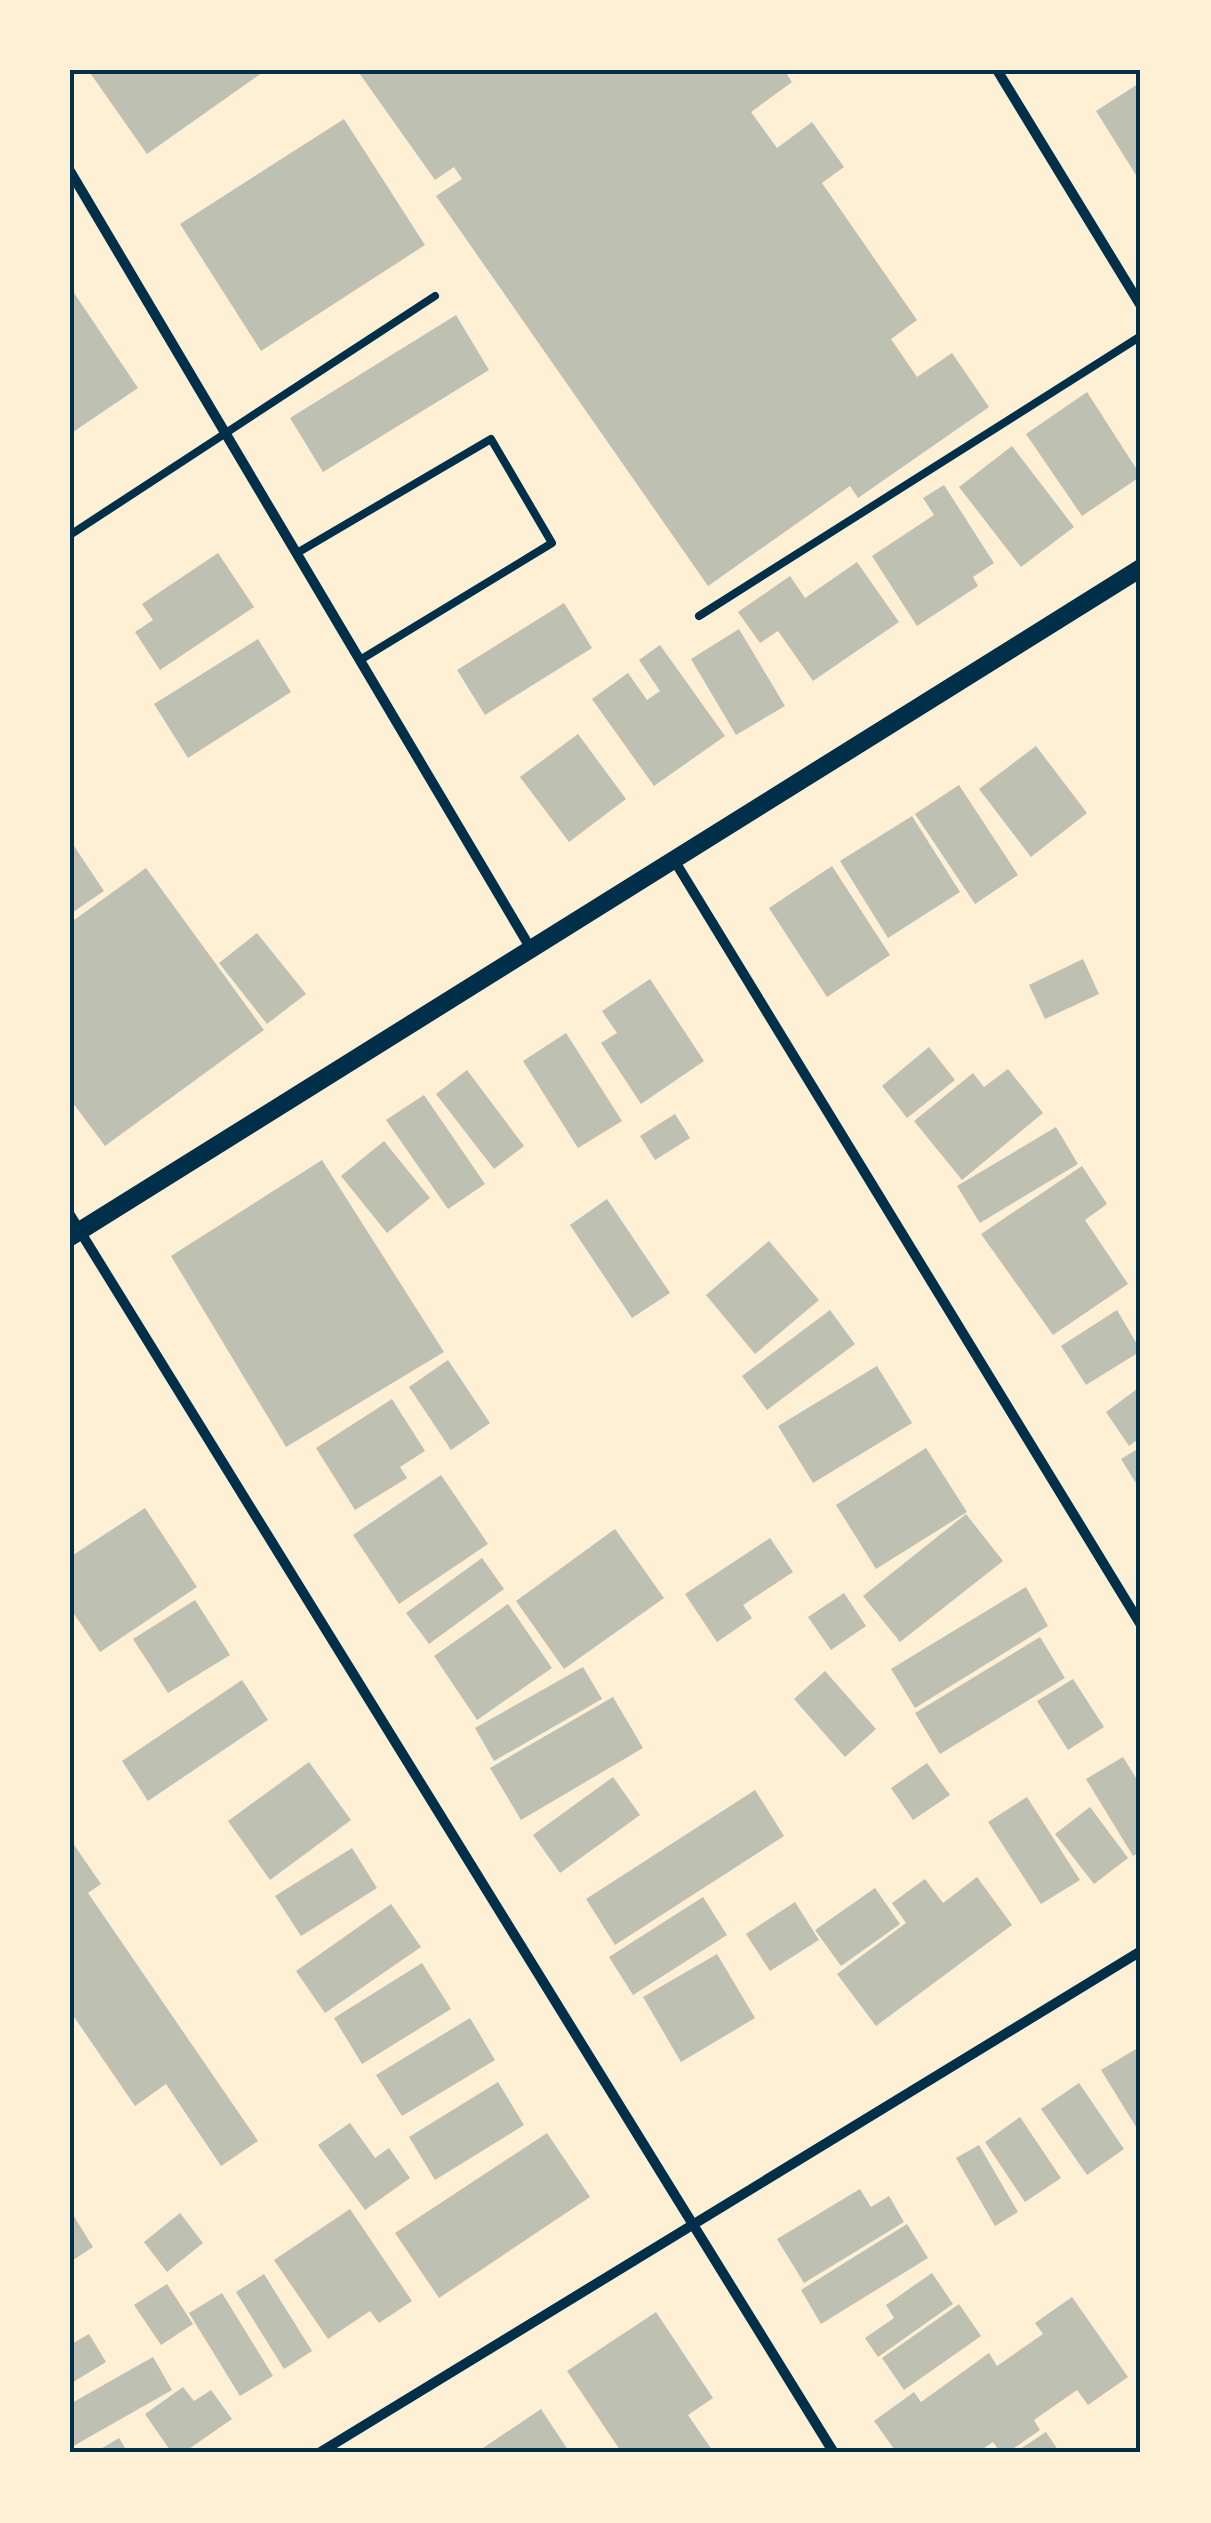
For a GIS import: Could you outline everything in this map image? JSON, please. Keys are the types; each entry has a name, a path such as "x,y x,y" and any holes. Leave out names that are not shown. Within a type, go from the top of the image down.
{"street":[{"path":"997,70 1141,306"},
{"path":"70,171 531,949"},
{"path":"834,2453 73,1228 531,949 1141,568"},
{"path":"674,860 1141,1624"},
{"path":"319,2453 1141,1952"}],"lane":[{"path":"70,536 436,296"},
{"path":"699,616 1141,336"},
{"path":"297,553 491,439 544,528 552,543 360,660"}],"building":[{"path":"88,70 266,70 147,154"},
{"path":"357,70 784,70 792,82 751,112 777,148 812,122 844,167 822,183 917,320 891,339 917,377 952,353 989,407 858,498 850,486 708,586 436,196 462,179 454,167 435,180"},
{"path":"1141,82 1141,183 1096,111"},
{"path":"344,119 425,245 261,351 180,224"},
{"path":"70,287 138,388 70,434"},
{"path":"456,315 489,370 323,472 290,418"},
{"path":"1087,392 1141,476 1082,516 1026,434"},
{"path":"1012,446 1074,527 1021,567 959,487"},
{"path":"944,485 994,563 973,577 978,586 917,626 872,556 934,515 923,498"},
{"path":"218,553 254,607 160,670 135,632 153,620 142,604"},
{"path":"857,562 899,622 813,681 778,631 760,643 738,612 790,576 805,598"},
{"path":"564,603 592,648 485,715 457,670"},
{"path":"739,629 785,706 736,735 691,659"},
{"path":"258,639 291,692 188,758 154,704"},
{"path":"660,645 725,736 654,786 592,699 628,673 647,700 660,691 639,660"},
{"path":"578,734 626,799 569,842 520,777"},
{"path":"1036,746 1087,813 1031,857 979,789"},
{"path":"959,785 1018,875 975,904 915,814"},
{"path":"912,816 960,892 888,938 840,861"},
{"path":"70,840 104,891 70,914"},
{"path":"832,866 890,955 827,997 769,908"},
{"path":"146,868 264,1030 105,1146 70,1099 70,923"},
{"path":"257,933 306,994 267,1024 219,963"},
{"path":"1083,959 1099,994 1045,1019 1029,985"},
{"path":"650,979 704,1061 641,1104 601,1043 617,1033 602,1011"},
{"path":"566,1033 622,1121 578,1148 523,1061"},
{"path":"929,1047 955,1080 907,1118 882,1086"},
{"path":"1008,1069 1043,1113 962,1180 914,1121 973,1073 984,1087"},
{"path":"467,1070 524,1146 494,1169 436,1094"},
{"path":"424,1095 485,1184 448,1209 386,1120"},
{"path":"675,1114 690,1138 655,1160 640,1136"},
{"path":"1056,1127 1078,1164 980,1223 957,1186"},
{"path":"384,1141 430,1198 387,1233 341,1176"},
{"path":"322,1160 444,1352 286,1447 171,1256"},
{"path":"1082,1166 1107,1204 1085,1220 1128,1284 1053,1335 981,1234"},
{"path":"607,1199 670,1293 632,1318 570,1225"},
{"path":"769,1241 819,1300 755,1354 706,1295"},
{"path":"830,1310 855,1344 767,1410 742,1376"},
{"path":"1117,1310 1141,1351 1086,1385 1061,1346"},
{"path":"448,1360 490,1423 451,1450 409,1387"},
{"path":"877,1366 912,1423 813,1483 778,1426"},
{"path":"1141,1386 1141,1437 1129,1446 1106,1412"},
{"path":"392,1399 425,1451 400,1467 407,1478 355,1510 316,1448"},
{"path":"1141,1447 1141,1491 1121,1459"},
{"path":"926,1448 967,1512 876,1569 836,1505"},
{"path":"441,1475 488,1544 399,1604 353,1535"},
{"path":"145,1508 197,1587 100,1652 70,1608 70,1557"},
{"path":"966,1514 1003,1561 900,1642 863,1596"},
{"path":"615,1529 664,1598 564,1669 516,1601"},
{"path":"770,1538 793,1572 743,1605 752,1618 717,1642 685,1594"},
{"path":"482,1558 504,1589 429,1644 406,1613"},
{"path":"1026,1587 1048,1626 915,1708 891,1669"},
{"path":"844,1593 866,1626 831,1650 808,1617"},
{"path":"195,1600 230,1655 168,1693 133,1639"},
{"path":"508,1604 552,1668 477,1720 434,1656"},
{"path":"1040,1637 1065,1678 940,1754 915,1713"},
{"path":"583,1667 602,1699 494,1761 475,1728"},
{"path":"825,1671 876,1729 845,1757 794,1699"},
{"path":"1073,1679 1104,1727 1068,1750 1037,1701"},
{"path":"242,1680 268,1720 148,1801 122,1761"},
{"path":"613,1697 643,1748 521,1820 490,1768"},
{"path":"1123,1757 1141,1786 1141,1851 1133,1856 1086,1779"},
{"path":"309,1762 351,1820 270,1880 228,1821"},
{"path":"927,1763 950,1795 913,1820 891,1788"},
{"path":"613,1777 640,1815 560,1873 533,1835"},
{"path":"755,1790 784,1836 615,1945 586,1899"},
{"path":"1027,1797 1080,1880 1041,1904 988,1822"},
{"path":"1090,1807 1128,1858 1094,1884 1055,1834"},
{"path":"70,1839 101,1884 88,1893 258,2141 221,2166 166,2084 135,2106 70,2011"},
{"path":"352,1848 377,1888 301,1936 275,1896"},
{"path":"977,1877 1012,1925 876,2026 837,1974 906,1923 892,1903 925,1879 943,1903"},
{"path":"875,1888 900,1924 841,1966 815,1930"},
{"path":"703,1897 727,1935 633,1995 609,1957"},
{"path":"795,1902 819,1940 770,1971 746,1934"},
{"path":"391,1904 421,1947 325,2013 296,1971"},
{"path":"717,1954 755,2018 681,2062 643,1997"},
{"path":"422,1963 451,2009 362,2064 334,2018"},
{"path":"470,2018 495,2060 402,2116 376,2075"},
{"path":"1141,2046 1141,2135 1101,2070"},
{"path":"498,2082 524,2125 435,2180 409,2137"},
{"path":"1079,2083 1124,2149 1087,2175 1041,2109"},
{"path":"1020,2117 1061,2178 1025,2202 985,2142"},
{"path":"350,2123 375,2158 389,2148 410,2178 365,2210 318,2145"},
{"path":"547,2133 590,2197 439,2298 395,2233"},
{"path":"979,2145 1018,2212 995,2226 956,2158"},
{"path":"860,2189 871,2207 889,2196 904,2222 804,2283 777,2239"},
{"path":"350,2209 412,2301 379,2323 370,2311 328,2339 274,2260"},
{"path":"70,2210 93,2247 70,2262"},
{"path":"180,2213 203,2243 167,2272 144,2242"},
{"path":"907,2224 928,2258 821,2324 801,2290"},
{"path":"932,2273 953,2304 878,2357 865,2338 894,2318 886,2305"},
{"path":"264,2274 312,2351 284,2369 236,2292"},
{"path":"167,2284 193,2324 161,2345 134,2305"},
{"path":"222,2293 273,2376 240,2396 189,2313"},
{"path":"1072,2297 1128,2377 1088,2405 1077,2390 1034,2420 1040,2430 1007,2453 1001,2453 993,2442 977,2453 897,2453 874,2421 914,2392 921,2402 989,2353 997,2366 1043,2334 1035,2323"},
{"path":"959,2304 981,2336 904,2390 882,2358"},
{"path":"656,2312 713,2398 688,2415 714,2453 622,2453 567,2371"},
{"path":"89,2334 106,2362 70,2384 70,2345"},
{"path":"153,2357 172,2390 70,2448 70,2404"},
{"path":"183,2387 194,2401 211,2390 232,2419 183,2453 172,2453 145,2414"},
{"path":"541,2409 570,2453 487,2453 483,2448"},
{"path":"1046,2432 1060,2453 1014,2453"},
{"path":"119,2438 128,2453 94,2453"}]}
